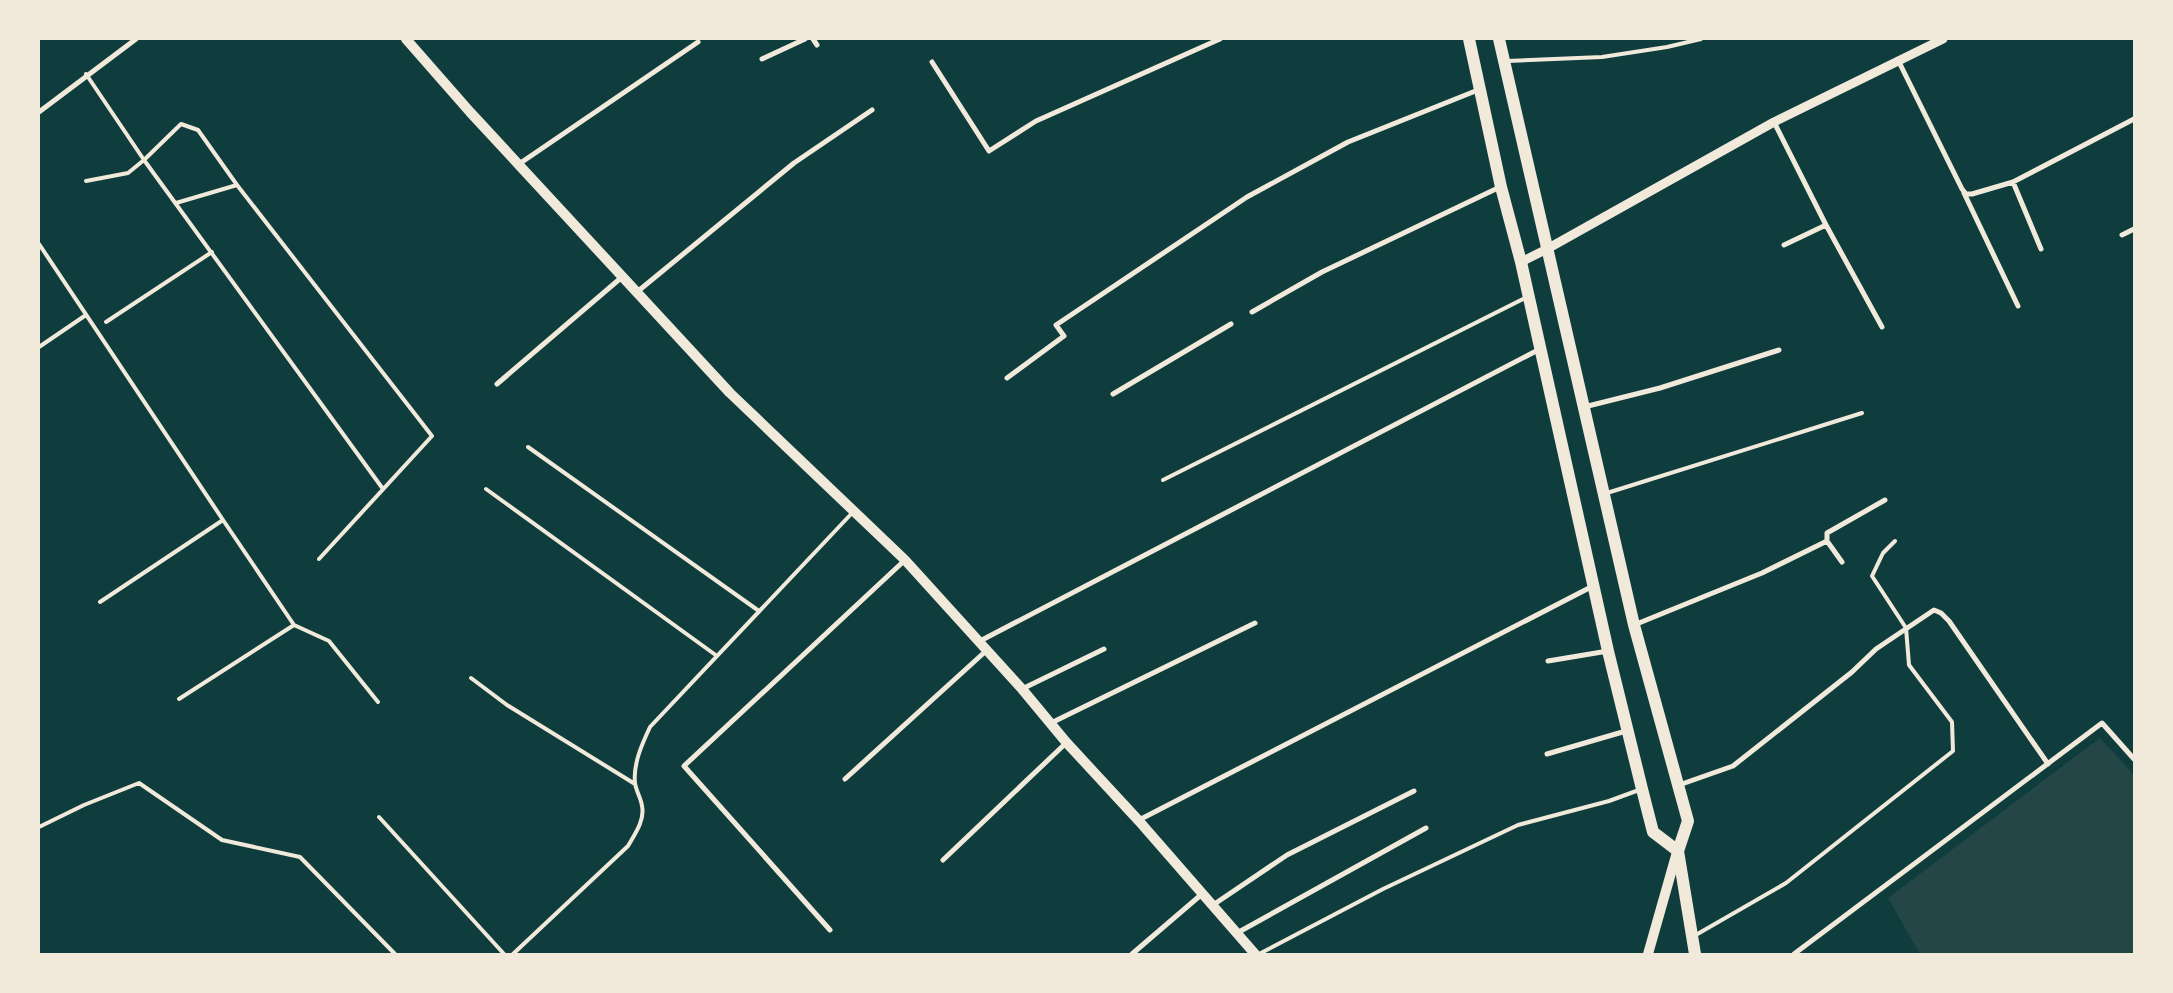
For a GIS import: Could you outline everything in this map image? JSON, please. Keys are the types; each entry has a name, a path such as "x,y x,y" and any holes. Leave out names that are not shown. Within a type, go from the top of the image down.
{"main road":[{"path":"406,39 518,164 730,393 905,560 980,641 1066,742 1139,821 1255,954"},
{"path":"1469,39 1501,187 1541,349 1593,586 1642,789 1653,832 1678,851 1695,954"},
{"path":"1499,39 1634,625 1688,821 1648,954"}],"street":[{"path":"39,112 86,74 136,39"},
{"path":"762,60 805,39"},
{"path":"814,39 817,45"},
{"path":"932,62 989,151 1036,120 1220,39"},
{"path":"1521,262 1774,122 1943,39"},
{"path":"518,164 698,42"},
{"path":"1898,60 1965,193 2018,306"},
{"path":"1007,378 1064,336 1056,325 1247,196 1348,142 1479,90"},
{"path":"637,292 794,163 872,110"},
{"path":"1965,193 1972,194 2013,182 2134,119"},
{"path":"1774,122 1826,225 1882,327"},
{"path":"2013,182 2040,249"},
{"path":"1252,312 1322,272 1501,187"},
{"path":"1784,245 1826,225"},
{"path":"2122,236 2134,229"},
{"path":"497,384 623,277"},
{"path":"1113,394 1231,324"},
{"path":"980,641 1541,349"},
{"path":"1584,407 1660,388 1779,350"},
{"path":"1842,562 1827,541 1827,533 1885,500"},
{"path":"1634,625 1762,573 1827,541"},
{"path":"830,930 684,766 905,560"},
{"path":"1139,821 1593,586"},
{"path":"1679,785 1733,766 1852,672 1876,649 1934,610 1941,613 1949,621 2048,764"},
{"path":"1051,723 1255,623"},
{"path":"1022,689 1104,649"},
{"path":"845,779 987,650"},
{"path":"1548,661 1608,651"},
{"path":"1794,954 2102,723 2134,759"},
{"path":"1547,754 1628,730"},
{"path":"944,860 1066,742"},
{"path":"1212,906 1288,855 1414,791"},
{"path":"1237,934 1426,828"},
{"path":"1132,954 1202,894"}],"lane":[{"path":"1504,61 1602,57 1667,47 1701,39"},
{"path":"86,74 144,160 383,489"},
{"path":"86,181 128,173 182,124 198,130 237,185 432,436 319,559"},
{"path":"176,203 237,185"},
{"path":"39,244 294,625 328,641 378,702"},
{"path":"106,322 212,252"},
{"path":"1162,480 1527,297"},
{"path":"39,347 86,315"},
{"path":"1604,494 1862,413"},
{"path":"528,447 759,611"},
{"path":"486,490 717,656"},
{"path":"513,954 628,846 640,826 643,808 635,784 637,762 641,745 650,727 854,511"},
{"path":"100,602 223,520"},
{"path":"1692,937 1786,883 1953,751 1952,722 1909,665 1906,628 1872,576 1883,553 1894,541"},
{"path":"179,699 294,625"},
{"path":"471,678 507,705 635,784"},
{"path":"39,827 84,805 139,783 222,840 300,857 395,954"},
{"path":"1259,954 1383,889 1518,825 1610,801 1642,789"},
{"path":"379,817 504,954"}],"shaded area":[{"path":"2100,738 2134,775 2134,954 1920,954 1888,898"}]}
